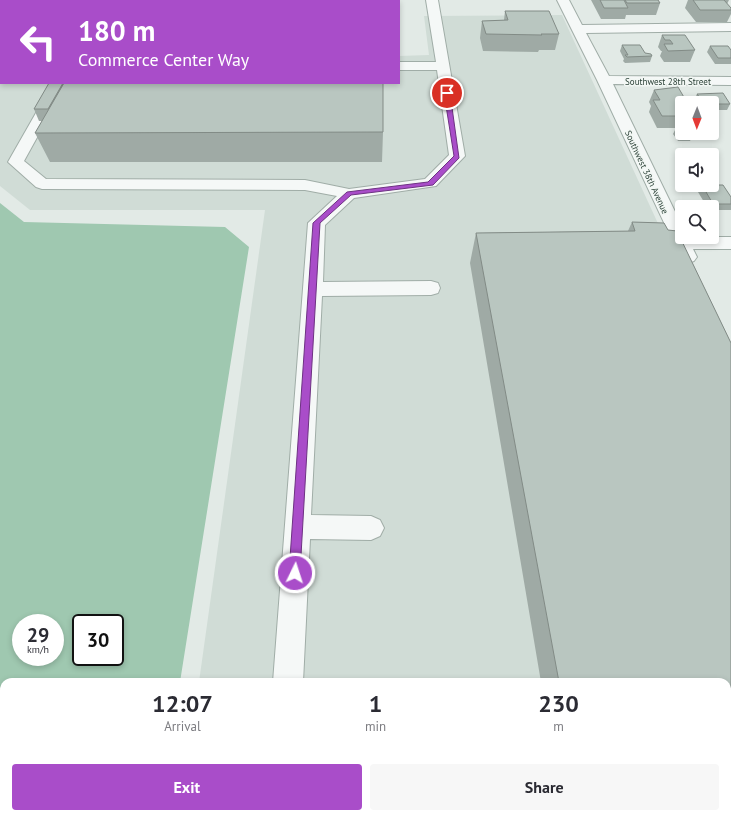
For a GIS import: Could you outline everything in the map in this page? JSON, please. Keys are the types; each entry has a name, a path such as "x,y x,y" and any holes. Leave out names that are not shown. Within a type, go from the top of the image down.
{"street":[{"path":"59,84 16,162 42,184 305,185 349,194 430,183 457,156 432,0"},
{"name":"Southwest 38th Avenue","path":"563,0 604,80 675,230"},
{"path":"578,28 731,28"},
{"path":"400,66 443,66"},
{"name":"Southwest 28th Street","path":"604,80 731,81"},
{"path":"288,678 317,223 349,194"},
{"path":"719,242 731,242"},
{"name":"Southwest 38th Avenue","path":"681,244 694,270"},
{"path":"313,289 432,288"},
{"path":"298,527 371,528"}],"shaded area":[{"path":"562,15 731,382 731,678 200,678 265,210 30,210 0,186 0,84 400,84 400,56 429,55 424,16"},
{"path":"0,203 24,222 225,227 249,247 181,678 0,678"}],"building":[{"path":"600,0 624,0 628,8 604,8"},
{"path":"625,0 658,0 660,3 627,3"},
{"path":"693,0 724,0 731,10 700,10"},
{"path":"505,11 549,11 559,34 486,34 482,21 508,20"},
{"path":"662,35 685,35 695,50 668,51 664,44 673,44 670,40 665,40"},
{"path":"622,45 640,45 645,53 651,54 652,56 627,57 625,55 628,55"},
{"path":"710,46 728,46 731,50 731,58 718,58"},
{"path":"48,84 62,84 48,109 34,109"},
{"path":"63,84 383,84 383,132 35,133"},
{"path":"678,87 683,96 675,96 675,116 662,116 653,100 660,100 654,90"},
{"path":"723,93 730,104 719,104 719,96 699,96 697,94"},
{"path":"719,185 723,185 731,197 731,204 719,204 719,200 711,200 706,192 719,192"},
{"path":"632,222 664,223 668,230 675,231 675,244 683,244 731,343 731,678 558,678 476,233 635,231"}],"route":[{"path":"295,573 317,223 349,194 430,183 457,156 447,93"}]}
